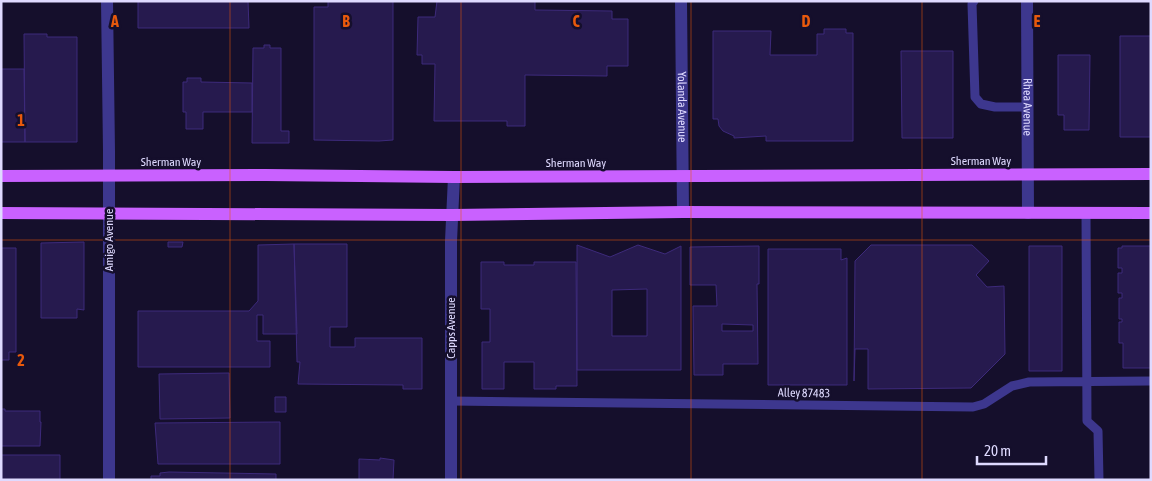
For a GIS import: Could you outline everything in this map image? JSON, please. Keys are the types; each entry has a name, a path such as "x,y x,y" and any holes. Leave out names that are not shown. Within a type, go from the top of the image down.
{"main road":[{"name":"Sherman Way","path":"1,176 454,177 1151,174"},
{"path":"1,214 1151,213"}],"street":[{"name":"Amigo Avenue","path":"107,1 109,480"},
{"name":"Yolanda Avenue","path":"681,1 683,212"},
{"name":"Rhea Avenue","path":"1026,1 1028,213"},
{"name":"Capps Avenue","path":"451,480 451,241 454,177"}],"lane":[{"path":"974,1 972,4 975,97 981,104 995,107 1027,107"},
{"path":"1086,213 1087,421 1098,431 1099,480"},
{"name":"Alley 87483","path":"451,401 973,407 984,404 1012,386 1029,382 1151,381"}],"building":[{"path":"138,1 248,1 249,28 138,28"},
{"path":"328,1 393,1 393,140 314,140 314,7 328,7"},
{"path":"437,1 535,1 535,10 612,11 612,19 628,19 628,66 607,66 607,76 525,75 525,126 507,126 507,121 434,121 435,64 422,64 422,55 417,55 418,17 435,17"},
{"path":"824,29 846,29 846,33 853,33 853,141 766,141 766,136 734,138 734,136 723,131 719,126 718,119 713,119 713,31 771,31 770,55 817,55 817,34 824,34"},
{"path":"24,34 47,34 47,37 77,37 77,142 25,142"},
{"path":"1120,36 1151,36 1151,137 1120,137"},
{"path":"264,45 270,45 270,48 281,48 281,131 289,131 289,143 252,143 253,48 264,48"},
{"path":"901,51 953,51 953,138 902,138"},
{"path":"1058,55 1090,55 1089,130 1064,130 1064,115 1058,115"},
{"path":"1,69 24,69 25,142 1,142"},
{"path":"187,78 201,78 201,82 252,83 252,112 203,112 203,129 186,129 186,112 183,112 183,82 187,82"},
{"path":"84,242 84,310 77,309 77,318 41,318 41,243"},
{"path":"168,242 183,242 182,247 168,247"},
{"path":"294,244 297,334 263,334 263,315 257,315 257,341 270,341 270,367 138,367 138,311 249,311 258,301 258,245"},
{"path":"294,244 347,244 347,327 330,327 330,347 355,347 355,338 422,338 422,389 403,389 403,385 298,384 300,362 297,362"},
{"path":"577,245 610,257 638,245 665,254 681,246 681,370 577,370","holes":["647,289 647,336 612,336 612,290"]},
{"path":"871,245 972,245 989,261 976,275 987,287 1004,286 1005,354 971,388 868,389 868,349 855,349 854,381 855,261"},
{"path":"759,246 759,284 757,284 758,364 723,364 723,375 694,375 693,306 717,306 716,285 690,285 690,247","holes":["722,324 753,325 753,331 722,331"]},
{"path":"1029,246 1062,246 1062,371 1029,371"},
{"path":"1122,246 1151,246 1151,368 1123,368 1123,343 1119,343 1119,322 1122,322 1122,319 1119,319 1119,298 1122,298 1122,293 1118,293 1118,273 1122,273 1122,268 1118,268 1118,248 1122,248"},
{"path":"1,248 16,248 16,352 9,352 9,360 1,360"},
{"path":"768,249 841,249 841,260 847,258 847,385 768,385"},
{"path":"481,262 504,262 504,265 534,265 534,262 576,262 577,386 556,386 556,389 534,389 534,362 504,362 504,389 482,389 482,342 490,342 490,309 481,309"},
{"path":"229,373 230,418 160,419 159,374"},
{"path":"275,397 286,397 286,412 275,412"},
{"path":"1,409 5,409 5,411 40,411 40,446 1,446"},
{"path":"280,422 280,464 158,464 155,423"},
{"path":"1,455 60,455 60,480 1,480"},
{"path":"380,458 394,460 393,480 359,480 359,459 380,460"},
{"path":"160,473 276,474 276,480 151,480 151,476 160,476"}]}
